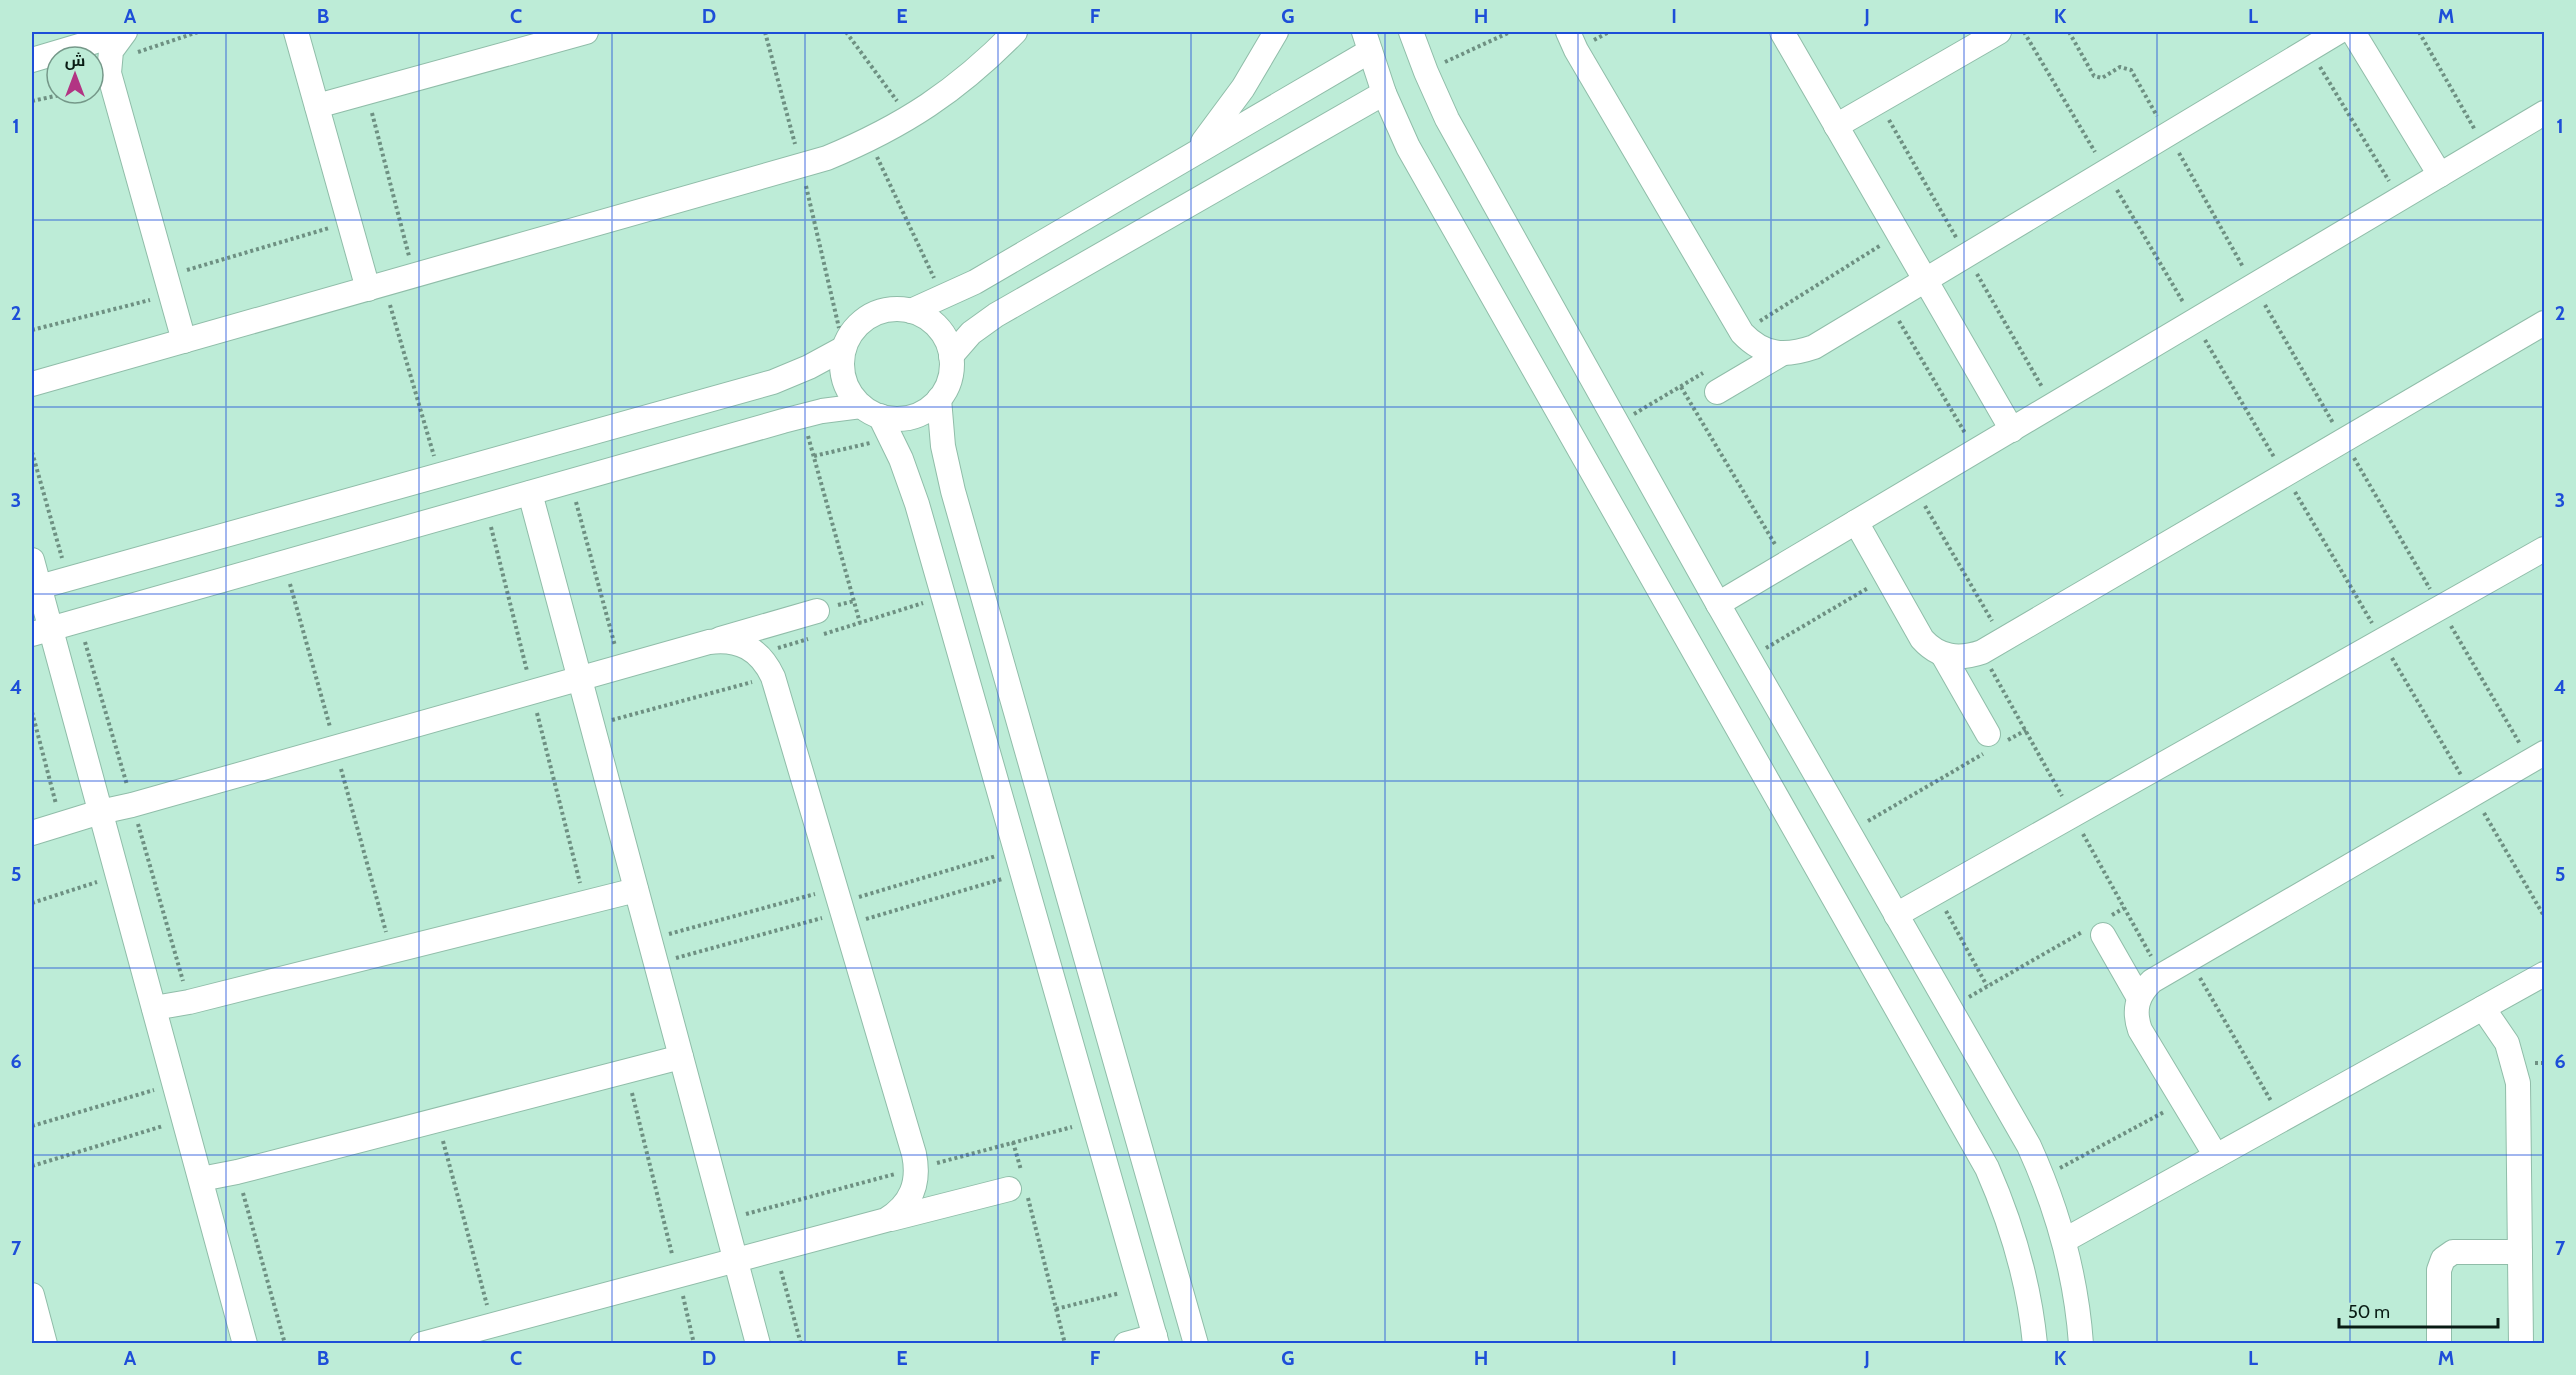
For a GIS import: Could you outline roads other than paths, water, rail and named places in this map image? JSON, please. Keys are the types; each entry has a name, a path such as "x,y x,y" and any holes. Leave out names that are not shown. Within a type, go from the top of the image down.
{"street":[{"path":"32,60 124,32"},
{"path":"124,32 116,42 109,62 111,84 184,341"},
{"path":"296,32 349,223 376,286"},
{"path":"317,106 586,32"},
{"path":"32,384 827,158 910,119 965,79 1015,32"},
{"path":"1192,154 1243,88 1276,32"},
{"path":"1412,32 1426,72 1447,119 1718,604 2029,1146 2043,1177 2065,1240 2076,1294 2080,1344"},
{"path":"1568,32 1576,50 1742,333 1753,344 1767,351 1783,353 1799,352 1814,346 2338,32"},
{"path":"1782,32 2012,430"},
{"path":"1836,126 1997,32"},
{"path":"2353,32 2440,176"},
{"path":"911,311 975,282 1192,154 1367,41 1384,93 1408,147 1987,1168 2011,1228 2020,1259 2028,1290 2035,1344"},
{"path":"951,356 971,333 990,319 1384,93"},
{"path":"1718,604 2544,113"},
{"path":"41,631 802,415 877,420 906,418 929,408 939,399 950,379 951,356 947,341 926,317 911,311 887,310 876,313 856,327 844,348 842,373 852,396 877,420 914,493 1156,1340 1126,1344"},
{"path":"1857,522 1922,639 1931,649 1943,655 1970,656 2003,640 2544,323"},
{"path":"35,588 773,382 809,367 844,348"},
{"path":"1714,380 1783,353"},
{"path":"939,399 943,446 953,491 1196,1344"},
{"path":"530,493 758,1344"},
{"path":"1896,915 2544,549"},
{"path":"32,560 41,631 100,812 245,1344"},
{"path":"32,833 817,611"},
{"path":"709,642 735,642 759,655 773,677 917,1168 912,1193 906,1204 886,1221"},
{"path":"1943,655 1994,743"},
{"path":"2216,1156 2140,1030 2137,1020 2139,998 2144,988 2161,975 2537,757"},
{"path":"154,1008 189,1002 636,890"},
{"path":"2098,927 2139,998"},
{"path":"2065,1240 2544,975"},
{"path":"2483,1008 2507,1043 2518,1083 2521,1344"},
{"path":"201,1179 237,1172 681,1057"},
{"path":"422,1344 1019,1187"},
{"path":"2439,1344 2439,1270 2443,1259 2452,1252 2520,1252"},
{"path":"32,1295 45,1344"}]}
